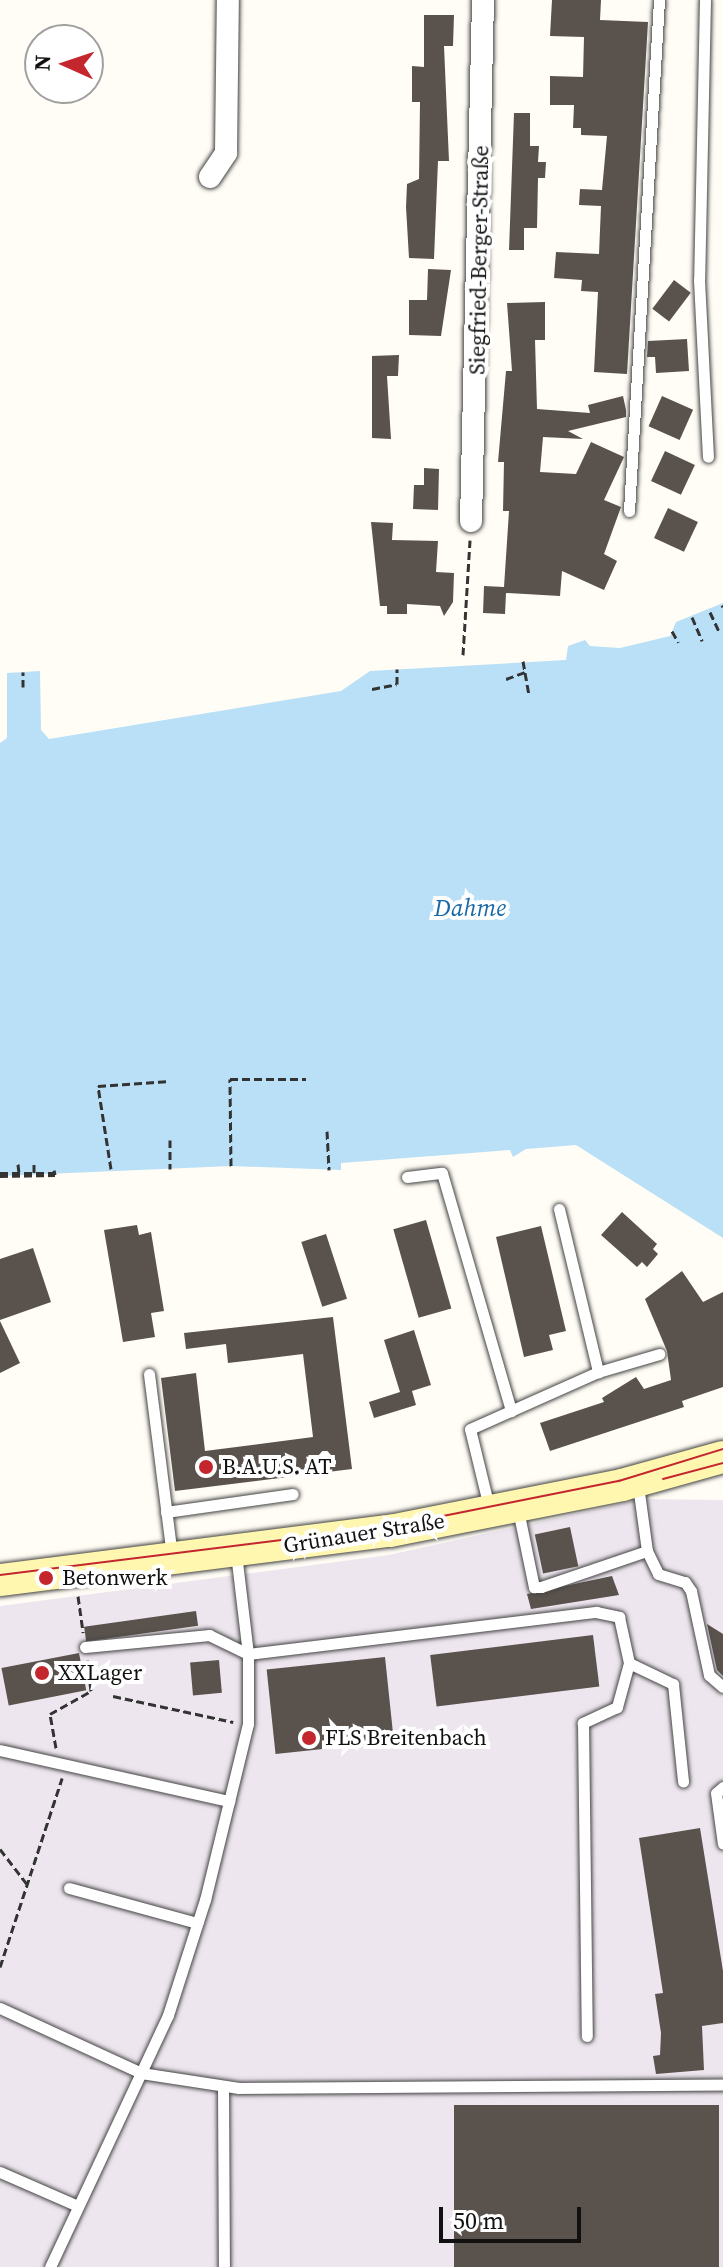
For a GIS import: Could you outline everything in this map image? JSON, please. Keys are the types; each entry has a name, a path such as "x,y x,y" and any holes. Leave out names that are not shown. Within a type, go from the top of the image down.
{"main road":[{"name":"Grünauer Straße","path":"0,1580 236,1553 504,1509 637,1481 718,1459"}],"street":[{"path":"210,177 226,153 228,0"},
{"name":"Siegfried-Berger-Straße","path":"471,521 483,0"}],"lane":[{"path":"629,511 659,0"},
{"path":"705,0 699,280 708,457"},
{"path":"407,1177 442,1173 511,1411"},
{"path":"559,1209 598,1372"},
{"path":"647,1551 534,1587 470,1429 598,1372 659,1354"},
{"path":"149,1374 173,1560"},
{"path":"637,1481 647,1551 658,1574 685,1582 691,1591 709,1675 723,1687"},
{"path":"166,1512 293,1494"},
{"path":"50,2267 141,2073 197,1923 229,1801 248,1724 248,1654 236,1553"},
{"path":"85,1647 209,1635 248,1654 596,1612 622,1621 629,1663 617,1707 583,1723 587,2036"},
{"path":"629,1663 673,1684 683,1781"},
{"path":"0,1750 229,1801"},
{"path":"723,1787 716,1793 723,1844"},
{"path":"69,1888 197,1923"},
{"path":"0,2008 141,2073 223,2086 723,2085"},
{"path":"223,2086 224,2267"},
{"path":"0,2172 78,2206"}],"path":[{"path":"463,655 471,521"},
{"path":"710,612 720,633"},
{"path":"692,617 702,641"},
{"path":"672,631 678,642"},
{"path":"523,661 529,694"},
{"path":"372,689 397,684 397,669"},
{"path":"23,672 23,687"},
{"path":"506,679 525,672"},
{"path":"231,1166 230,1079 306,1079"},
{"path":"111,1169 98,1086 170,1081"},
{"path":"327,1131 329,1170"},
{"path":"170,1140 170,1169"},
{"path":"18,1164 19,1173"},
{"path":"34,1164 34,1173"},
{"path":"49,1165 52,1172"},
{"path":"1,1174 3,1166"},
{"path":"1,1174 52,1172"},
{"path":"1,1174 52,1172"},
{"path":"113,1696 248,1724"},
{"path":"50,1714 54,1760"},
{"path":"0,1967 67,1763"},
{"path":"0,1849 27,1884"}],"shaded area":[{"path":"643,1499 723,1500 723,2267 0,2267 0,1606 389,1555"}],"water":[{"name":"Dahme","path":"723,603 723,1238 576,1145 526,1149 513,1157 510,1150 341,1163 341,1170 231,1166 0,1176 0,743 7,738 7,673 40,671 41,730 49,739 341,691 370,671 566,660 568,646 585,640 590,646 620,648 670,636 676,622"}],"building":[{"path":"552,0 601,0 600,20 648,22 627,374 594,372 598,292 581,291 582,280 554,278 556,252 599,254 601,206 579,205 580,189 602,190 607,136 581,135 581,128 573,128 574,105 550,105 550,76 583,77 584,37 550,36"},
{"path":"424,15 454,15 453,46 444,46 449,161 438,161 434,259 409,258 406,207 407,184 419,179 420,102 412,102 412,66 424,67"},
{"path":"514,113 530,113 530,146 539,146 538,162 546,162 545,178 538,178 537,228 524,228 524,250 509,250"},
{"path":"428,269 451,270 441,336 409,335 409,300 427,300"},
{"path":"674,280 691,293 669,321 652,309"},
{"path":"545,302 545,340 535,340 537,409 590,413 588,405 623,396 626,417 568,431 583,439 543,437 540,472 576,474 591,442 624,457 604,500 621,507 604,554 617,561 604,590 562,571 560,596 506,593 505,614 483,613 484,586 504,587 509,511 503,511 504,462 498,462 506,371 512,371 507,303"},
{"path":"687,339 689,371 656,373 655,357 647,357 648,341"},
{"path":"399,355 398,376 387,376 391,439 372,438 372,356"},
{"path":"662,396 693,410 680,440 649,426"},
{"path":"665,451 695,465 681,495 651,481"},
{"path":"424,468 439,469 438,510 413,509 414,485 424,485"},
{"path":"668,508 698,522 684,552 654,538"},
{"path":"371,522 393,523 392,540 438,541 436,572 454,573 453,602 444,616 440,606 407,604 407,614 387,614 387,606 380,606"},
{"path":"622,1212 657,1244 653,1249 658,1254 647,1267 642,1262 637,1267 601,1235"},
{"path":"426,1220 451,1308 419,1318 393,1229"},
{"path":"137,1225 139,1235 151,1232 164,1311 151,1313 155,1337 123,1342 104,1230"},
{"path":"541,1226 566,1331 549,1335 553,1350 524,1357 496,1237"},
{"path":"326,1234 347,1299 322,1307 301,1242"},
{"path":"33,1248 51,1302 0,1320 0,1259"},
{"path":"682,1271 703,1302 723,1292 723,1387 682,1401 684,1407 550,1451 540,1423 604,1402 602,1398 636,1377 644,1389 671,1380 667,1351 645,1299"},
{"path":"333,1317 352,1469 175,1491 161,1378 196,1373 205,1451 313,1437 303,1354 228,1363 226,1344 186,1349 184,1333"},
{"path":"0,1321 20,1363 0,1373"},
{"path":"414,1330 431,1385 412,1391 416,1405 374,1418 369,1402 400,1392 384,1340"},
{"path":"570,1527 578,1566 543,1574 535,1534"},
{"path":"612,1576 619,1595 531,1609 527,1594"},
{"path":"196,1611 198,1626 86,1642 84,1627"},
{"path":"707,1624 723,1634 723,1676 717,1670"},
{"path":"593,1635 599,1687 437,1707 430,1655"},
{"name":"XXLager","path":"79,1653 86,1690 9,1705 1,1668"},
{"path":"385,1657 394,1742 276,1754 267,1669"},
{"path":"219,1660 222,1693 193,1695 190,1663"},
{"path":"700,1828 723,1971 723,2023 702,2026 704,2070 656,2074 653,2056 660,2055 661,2033 655,1994 663,1993 639,1838"},
{"path":"454,2105 719,2105 719,2267 454,2267"}],"tram line":[{"path":"0,1575 388,1527 619,1481 723,1449"},
{"path":"663,1479 723,1463"}],"place":[{"name":"B.A.U.S. AT","path":"206,1467"},
{"name":"Betonwerk","path":"46,1578"},
{"name":"XXLager","path":"42,1673"},
{"name":"FLS Breitenbach","path":"309,1738"}]}
